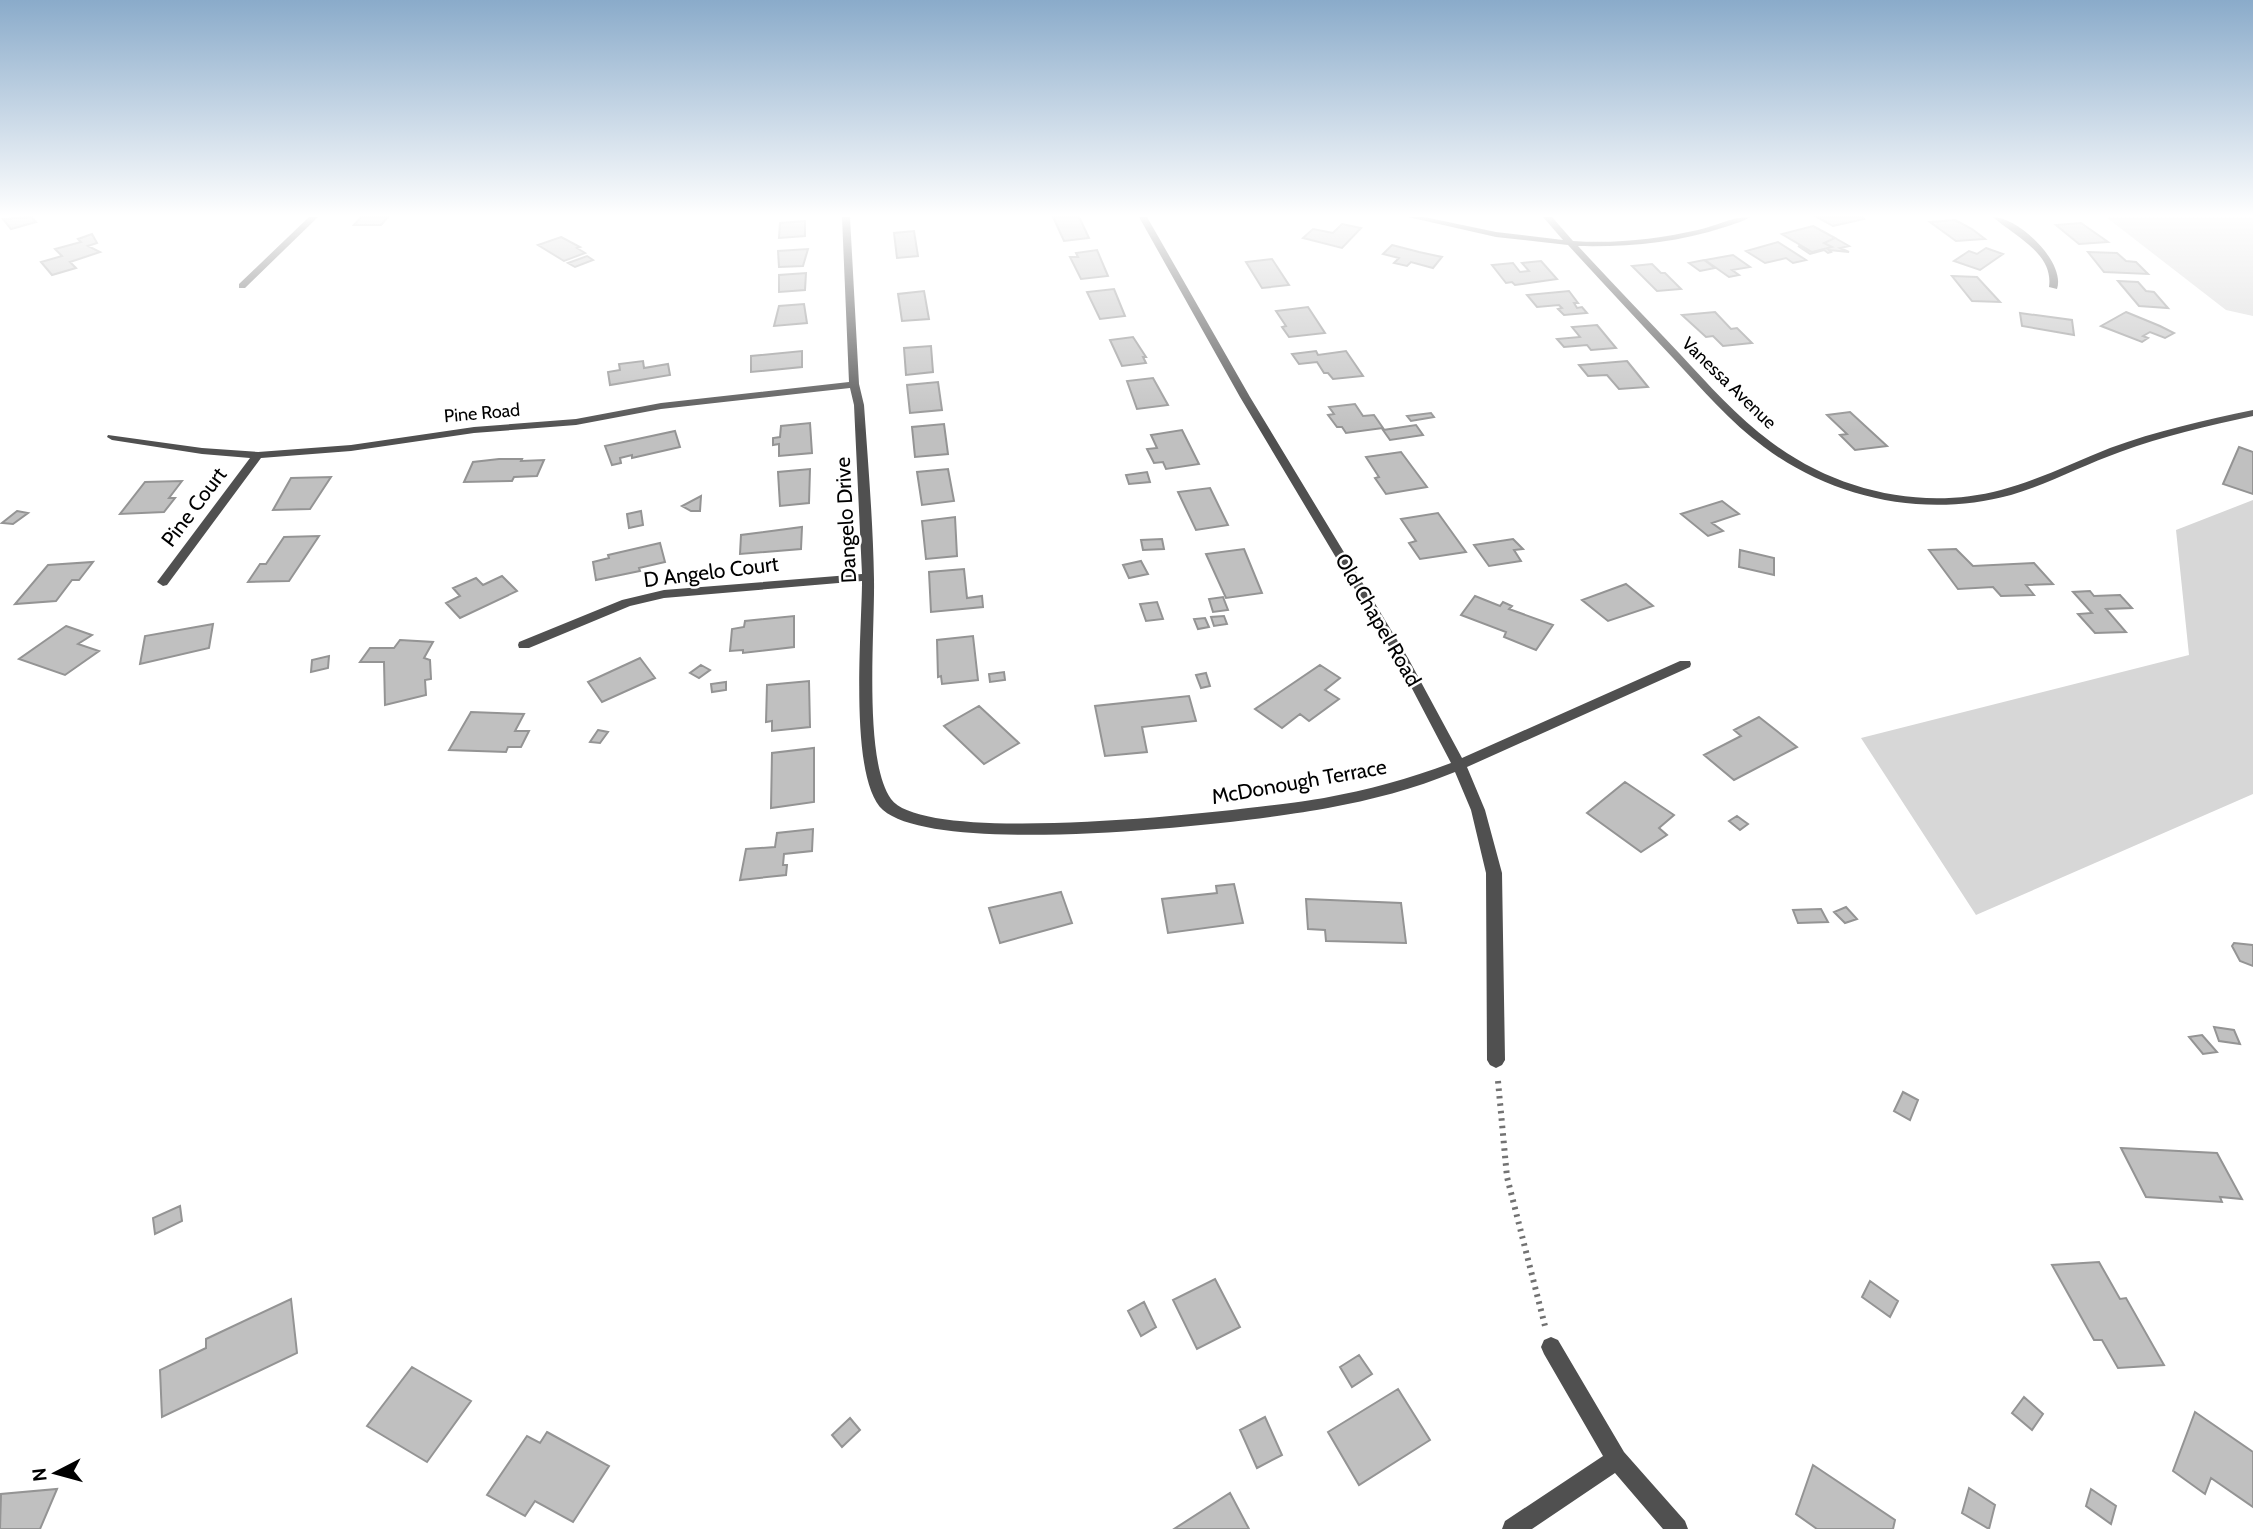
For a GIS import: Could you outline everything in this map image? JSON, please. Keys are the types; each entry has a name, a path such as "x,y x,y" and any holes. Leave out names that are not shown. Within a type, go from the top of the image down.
{"street":[{"name":"Dangelo Drive","path":"849,288 868,577 867,709 871,760 880,793 896,814"},
{"name":"Old Chapel Road","path":"1183,288 1245,397 1402,658 1459,765 1478,810 1494,873 1496,1060"},
{"name":"Vanessa Avenue","path":"1613,288 1710,391 1769,446 1830,480 1880,496 1921,502 1969,501 1993,496 2018,490 2117,449 2191,426 2253,413"},
{"name":"Pine Road","path":"112,437 202,452 258,455 351,448 474,430 576,422 661,406 854,384"},
{"name":"Pine Court","path":"163,582 258,455"},
{"name":"D Angelo Court","path":"524,645 617,606 664,594 868,577"},
{"name":"McDonough Terrace","path":"896,814 934,824 977,828 1211,819 1384,790 1459,765 1685,664"},
{"path":"1550,1347 1616,1459 1677,1529"},
{"path":"1513,1529 1616,1459"}],"path":[{"path":"1496,1060 1507,1177 1550,1347"}],"shaded area":[{"path":"2198,288 2253,288 2253,316 2226,310"},
{"path":"2253,500 2253,794 1976,915 1861,738 2189,655 2176,530"}],"building":[{"path":"779,288 805,288 805,290 779,292"},
{"path":"1654,288 1681,289 1657,291"},
{"path":"1962,288 1987,288 2000,302 1972,301"},
{"path":"2124,288 2144,288 2154,292 2168,308 2139,306"},
{"path":"1114,289 1125,316 1100,319 1087,292"},
{"path":"924,291 929,319 902,321 898,294"},
{"path":"1569,291 1578,303 1574,303 1577,308 1582,307 1587,313 1564,315 1558,309 1562,308 1559,305 1537,307 1527,295"},
{"path":"804,304 807,323 774,326 779,306"},
{"path":"1308,307 1325,333 1289,337 1282,327 1286,326 1276,311"},
{"path":"1715,312 1731,329 1737,328 1752,343 1723,346 1713,336 1706,337 1682,315"},
{"path":"2126,312 2174,333 2165,338 2150,332 2143,336 2148,338 2142,342 2101,326"},
{"path":"2020,313 2072,320 2074,335 2022,326"},
{"path":"1597,325 1616,348 1591,350 1587,345 1564,347 1557,339 1580,337 1572,327"},
{"path":"1133,337 1146,357 1143,357 1146,363 1122,366 1110,340"},
{"path":"931,346 933,372 906,375 904,348"},
{"path":"802,351 802,367 751,372 751,356"},
{"path":"1316,351 1318,355 1346,351 1363,376 1333,379 1328,373 1324,373 1317,362 1299,364 1292,354"},
{"path":"643,361 644,368 668,364 670,375 610,385 608,372 620,370 619,364"},
{"path":"1627,361 1648,387 1619,389 1607,375 1588,376 1579,365"},
{"path":"1153,378 1168,405 1137,409 1127,381"},
{"path":"938,382 942,410 910,413 907,385"},
{"path":"1355,404 1363,416 1374,415 1383,428 1346,433 1342,427 1337,427 1328,415 1334,414 1329,407"},
{"path":"1850,412 1887,446 1855,450 1840,435 1847,434 1827,415"},
{"path":"1431,413 1434,417 1411,421 1407,416"},
{"path":"810,423 812,453 779,456 779,444 773,445 773,438 780,437 781,426"},
{"path":"944,424 948,454 915,457 912,427"},
{"path":"1416,425 1423,435 1390,440 1383,430"},
{"path":"1182,430 1199,464 1166,469 1163,462 1154,463 1147,449 1157,448 1151,435"},
{"path":"675,431 680,447 632,458 632,455 620,458 621,463 612,465 605,446"},
{"path":"2239,447 2253,452 2253,494 2223,484"},
{"path":"1401,452 1427,487 1386,494 1366,457"},
{"path":"499,459 544,460 537,476 514,477 512,481 464,482 473,462"},
{"path":"810,469 809,503 780,506 778,472"},
{"path":"948,469 954,501 922,505 917,472"},
{"path":"1147,472 1150,482 1129,484 1126,475"},
{"path":"331,477 310,509 273,510 291,478"},
{"path":"182,481 169,498 175,498 164,512 120,514 145,482"},
{"path":"1210,488 1228,525 1196,530 1178,492"},
{"path":"701,496 700,511 691,511 682,506"},
{"path":"1722,501 1739,514 1712,523 1723,531 1708,536 1681,514"},
{"path":"17,511 28,513 13,524 2,523"},
{"path":"641,511 643,525 629,528 627,514"},
{"path":"1438,513 1466,552 1420,559 1409,543 1416,541 1401,519"},
{"path":"955,517 957,556 926,559 922,521"},
{"path":"802,527 801,549 740,554 741,535"},
{"path":"319,536 289,581 248,582 260,564 266,564 284,537"},
{"path":"1162,539 1164,549 1143,550 1141,540"},
{"path":"1513,539 1523,549 1514,550 1521,561 1489,566 1474,545"},
{"path":"660,543 665,562 639,568 640,571 596,580 593,562 609,558 608,555"},
{"path":"1244,549 1262,593 1226,598 1206,554"},
{"path":"1956,549 1973,566 2034,563 2053,584 2026,585 2034,595 2001,596 1993,587 1958,589 1929,550"},
{"path":"1740,550 1774,558 1774,575 1739,567"},
{"path":"1141,561 1148,574 1129,578 1123,565"},
{"path":"93,562 79,580 72,580 56,601 15,604 48,565"},
{"path":"964,569 967,598 982,596 983,607 931,612 929,572"},
{"path":"502,576 517,591 460,618 446,603 460,596 453,588 476,578 483,585"},
{"path":"1626,584 1653,606 1608,621 1582,600"},
{"path":"2090,591 2094,596 2120,595 2132,608 2106,609 2126,632 2095,633 2078,614 2092,613 2073,592"},
{"path":"1475,596 1500,606 1503,602 1512,606 1509,609 1553,625 1536,650 1504,637 1506,632 1461,615"},
{"path":"1223,597 1228,610 1213,612 1209,599"},
{"path":"1157,602 1163,619 1146,621 1140,604"},
{"path":"794,616 794,647 743,653 743,650 730,651 732,629 744,627 745,621"},
{"path":"1224,616 1227,624 1214,626 1211,617"},
{"path":"1205,618 1209,627 1198,629 1194,619"},
{"path":"213,624 209,648 140,664 145,636"},
{"path":"66,626 92,635 78,644 99,651 65,675 19,659"},
{"path":"973,636 978,680 942,684 941,676 938,677 937,640"},
{"path":"400,640 433,642 424,658 430,660 431,679 425,680 426,695 385,705 384,662 360,662 370,648 394,648"},
{"path":"329,656 328,668 311,672 312,660"},
{"path":"640,658 655,678 602,702 588,682"},
{"path":"701,665 710,670 699,678 690,673"},
{"path":"1320,665 1340,678 1325,690 1339,699 1309,721 1300,714 1282,728 1255,709"},
{"path":"1004,672 1005,680 990,682 989,674"},
{"path":"1206,673 1210,686 1201,688 1196,675"},
{"path":"809,681 810,727 772,731 772,721 766,722 767,685"},
{"path":"726,682 726,690 712,692 711,684"},
{"path":"1189,696 1196,721 1142,727 1147,752 1105,756 1095,706"},
{"path":"979,706 1019,743 984,764 944,726"},
{"path":"471,712 524,714 515,731 529,731 521,747 508,747 506,752 449,750"},
{"path":"1759,717 1797,747 1734,780 1704,755 1741,736 1734,730"},
{"path":"598,730 608,732 600,743 590,742"},
{"path":"814,748 814,802 771,808 772,753"},
{"path":"1625,782 1674,815 1659,828 1667,835 1641,852 1587,813"},
{"path":"1737,816 1748,824 1740,830 1729,821"},
{"path":"813,829 812,851 784,854 786,875 740,880 746,849 775,847 777,833"},
{"path":"1234,884 1243,923 1168,933 1162,899 1217,893 1216,886"},
{"path":"1061,892 1072,923 1000,943 989,908"},
{"path":"1306,899 1401,903 1406,943 1326,941 1325,930 1308,929"},
{"path":"1846,907 1857,919 1845,923 1834,912"},
{"path":"1821,909 1828,922 1798,923 1793,910"},
{"path":"2234,943 2253,945 2253,966 2240,961 2232,946"},
{"path":"2214,1027 2234,1030 2240,1044 2219,1041"},
{"path":"2202,1035 2217,1052 2203,1054 2189,1037"},
{"path":"1903,1092 1918,1100 1910,1120 1894,1111"},
{"path":"2121,1148 2217,1153 2242,1199 2220,1197 2222,1202 2146,1197"},
{"path":"180,1206 182,1221 155,1234 153,1218"},
{"path":"2099,1262 2120,1299 2126,1298 2164,1365 2118,1368 2102,1340 2094,1340 2052,1265"},
{"path":"1215,1279 1240,1327 1197,1349 1173,1300"},
{"path":"1870,1281 1898,1301 1890,1317 1862,1297"},
{"path":"291,1299 297,1353 162,1417 160,1370 206,1348 206,1339"},
{"path":"1144,1302 1156,1327 1141,1336 1128,1311"},
{"path":"1359,1355 1372,1374 1352,1387 1340,1367"},
{"path":"412,1367 471,1401 427,1462 367,1426"},
{"path":"1398,1389 1430,1440 1359,1485 1328,1432"},
{"path":"2024,1397 2043,1414 2032,1430 2012,1413"},
{"path":"2195,1412 2253,1452 2253,1507 2211,1478 2205,1494 2173,1471"},
{"path":"1265,1417 1282,1455 1257,1468 1240,1430"},
{"path":"850,1418 860,1430 842,1447 832,1435"},
{"path":"547,1432 609,1466 573,1522 535,1501 525,1516 487,1495 527,1436 540,1443"},
{"path":"1813,1465 1895,1520 1893,1529 1817,1529 1796,1514"},
{"path":"1969,1488 1995,1505 1989,1529 1962,1513"},
{"path":"57,1489 40,1529 0,1529 1,1494"},
{"path":"2091,1489 2116,1506 2111,1524 2086,1506"},
{"path":"1230,1493 1249,1529 1174,1529"}]}
